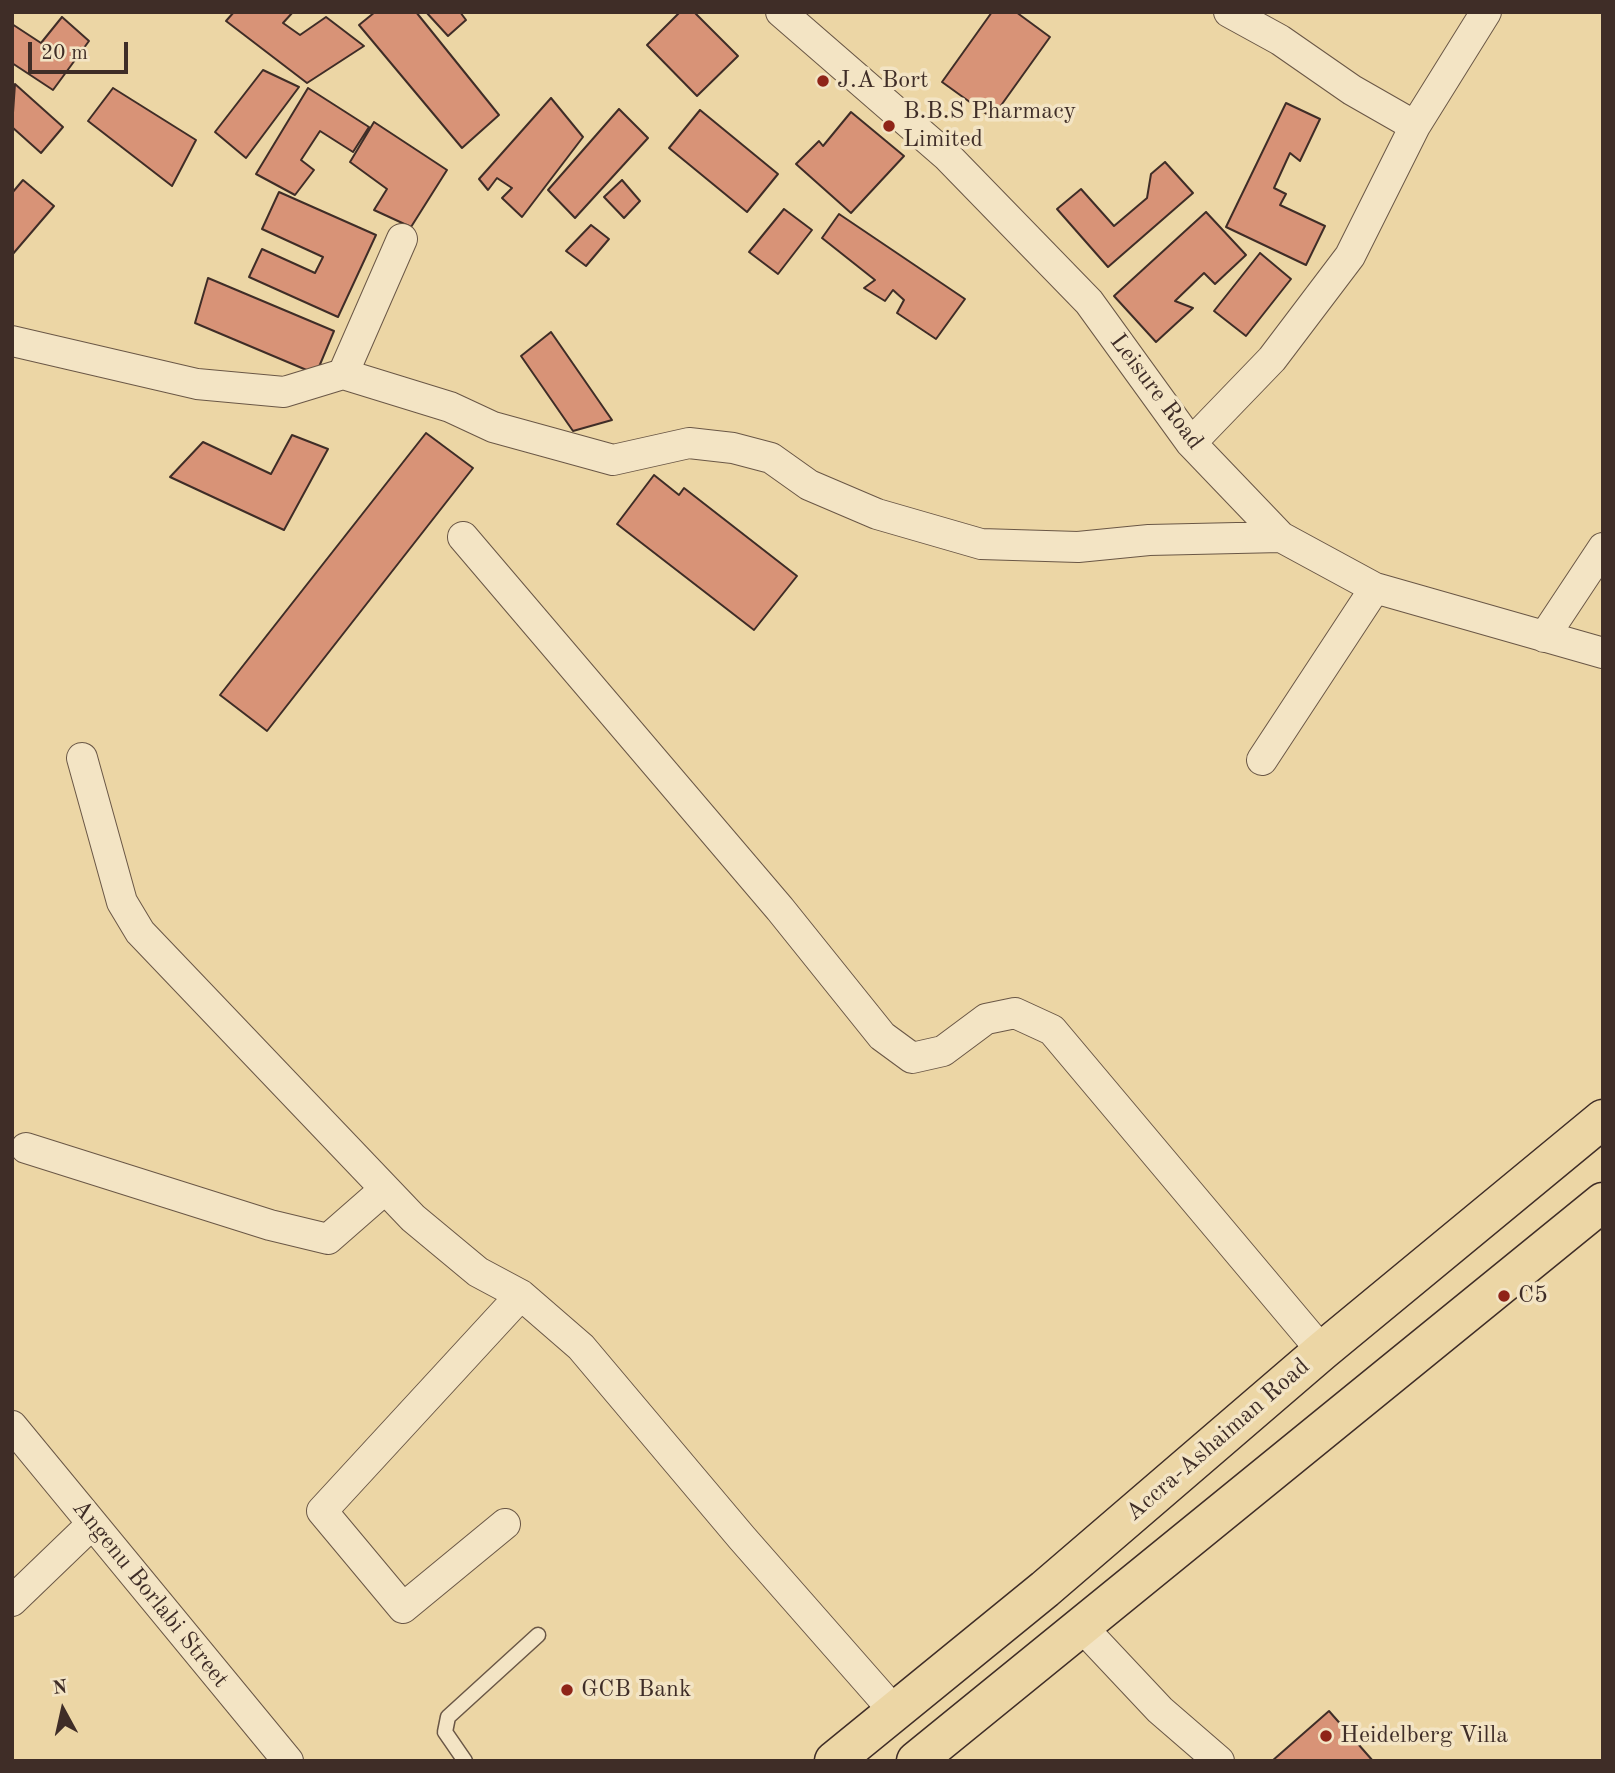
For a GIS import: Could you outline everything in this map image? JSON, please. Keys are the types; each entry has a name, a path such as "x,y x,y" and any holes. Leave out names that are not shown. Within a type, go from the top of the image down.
{"main road":[{"name":"Accra-Ashaiman Road","path":"834,1761 1045,1589 1322,1351 1603,1119"},
{"path":"916,1761 1603,1202"}],"street":[{"path":"1229,12 1280,40 1352,90 1415,125"},
{"path":"1191,443 1272,359 1350,256 1415,125 1486,12"},
{"name":"Leisure Road","path":"785,14 948,157 1089,302 1191,443 1281,537 1375,588 1603,653"},
{"path":"342,374 402,239"},
{"path":"12,341 197,384 284,392 342,374 450,407 493,427 613,460 689,443 733,447 771,458 809,485 877,514 981,544 1079,547 1149,540 1281,537"},
{"path":"463,537 780,909 882,1036 912,1058 943,1051 986,1019 1005,1015 1015,1013 1052,1030 1322,1351"},
{"path":"1544,637 1603,548"},
{"path":"1262,760 1375,588"},
{"path":"82,758 122,902 140,932 412,1218 478,1272 521,1295 580,1347 894,1711"},
{"path":"26,1148 270,1225 328,1239 384,1190"},
{"path":"505,1524 403,1608 322,1511 521,1295"},
{"name":"Angenu Borlabi Street","path":"12,1426 288,1761"},
{"path":"12,1601 91,1525"},
{"path":"1081,1626 1160,1710 1219,1761"}],"lane":[{"path":"464,1761 445,1732 448,1717 538,1635"}],"building":[{"path":"234,12 293,12 283,23 300,35 326,17 364,46 307,83 226,21"},
{"path":"375,12 416,12 499,115 462,148 359,25"},
{"path":"426,12 460,12 466,20 448,36"},
{"path":"680,12 694,12 738,56 697,96 647,45"},
{"path":"992,12 1016,12 1050,37 992,118 942,82"},
{"path":"62,17 89,41 53,90 12,63 12,24 41,43"},
{"path":"263,70 299,87 246,158 215,132"},
{"path":"15,84 63,127 41,153 12,127"},
{"path":"113,88 196,140 172,186 88,121"},
{"path":"308,88 369,127 353,152 320,131 301,160 314,170 295,195 256,174"},
{"path":"551,98 583,137 522,217 502,198 512,188 497,178 488,190 479,179"},
{"path":"1286,103 1320,119 1300,161 1290,153 1274,188 1286,194 1280,205 1325,226 1306,265 1226,227"},
{"path":"619,109 648,138 575,218 548,190"},
{"path":"700,110 778,174 747,212 669,148"},
{"path":"851,112 904,156 851,213 796,164 819,141 823,146"},
{"path":"374,122 447,170 411,227 374,210 387,189 350,162"},
{"path":"1165,162 1193,193 1108,267 1057,209 1081,189 1114,226 1147,198 1151,174"},
{"path":"23,180 54,206 12,255 12,193"},
{"path":"622,180 640,201 624,218 604,197"},
{"path":"279,192 376,235 338,317 249,277 262,249 315,273 323,257 262,229"},
{"path":"784,209 812,230 778,274 749,252"},
{"path":"1206,212 1246,255 1215,284 1204,273 1175,301 1193,308 1156,342 1114,296"},
{"path":"839,214 965,299 936,339 897,313 904,300 893,290 885,301 864,288 875,280 822,238"},
{"path":"591,225 609,239 586,266 566,251"},
{"path":"1260,253 1291,279 1246,336 1214,311"},
{"path":"208,278 334,331 316,374 195,323"},
{"path":"551,332 612,420 573,431 521,356"},
{"path":"426,433 473,468 267,731 220,695"},
{"path":"292,435 328,449 284,530 170,477 203,442 271,474"},
{"path":"654,475 679,495 684,488 797,576 754,630 617,524"},
{"name":"Heidelberg Villa","path":"1329,1711 1373,1761 1272,1761"}],"place":[{"name":"J.A Bort","path":"823,81"},
{"name":"B.B.S Pharmacy Limited","path":"889,126"},
{"name":"C5","path":"1504,1296"},
{"name":"GCB Bank","path":"567,1690"},
{"name":"Heidelberg Villa","path":"1326,1736"}]}
